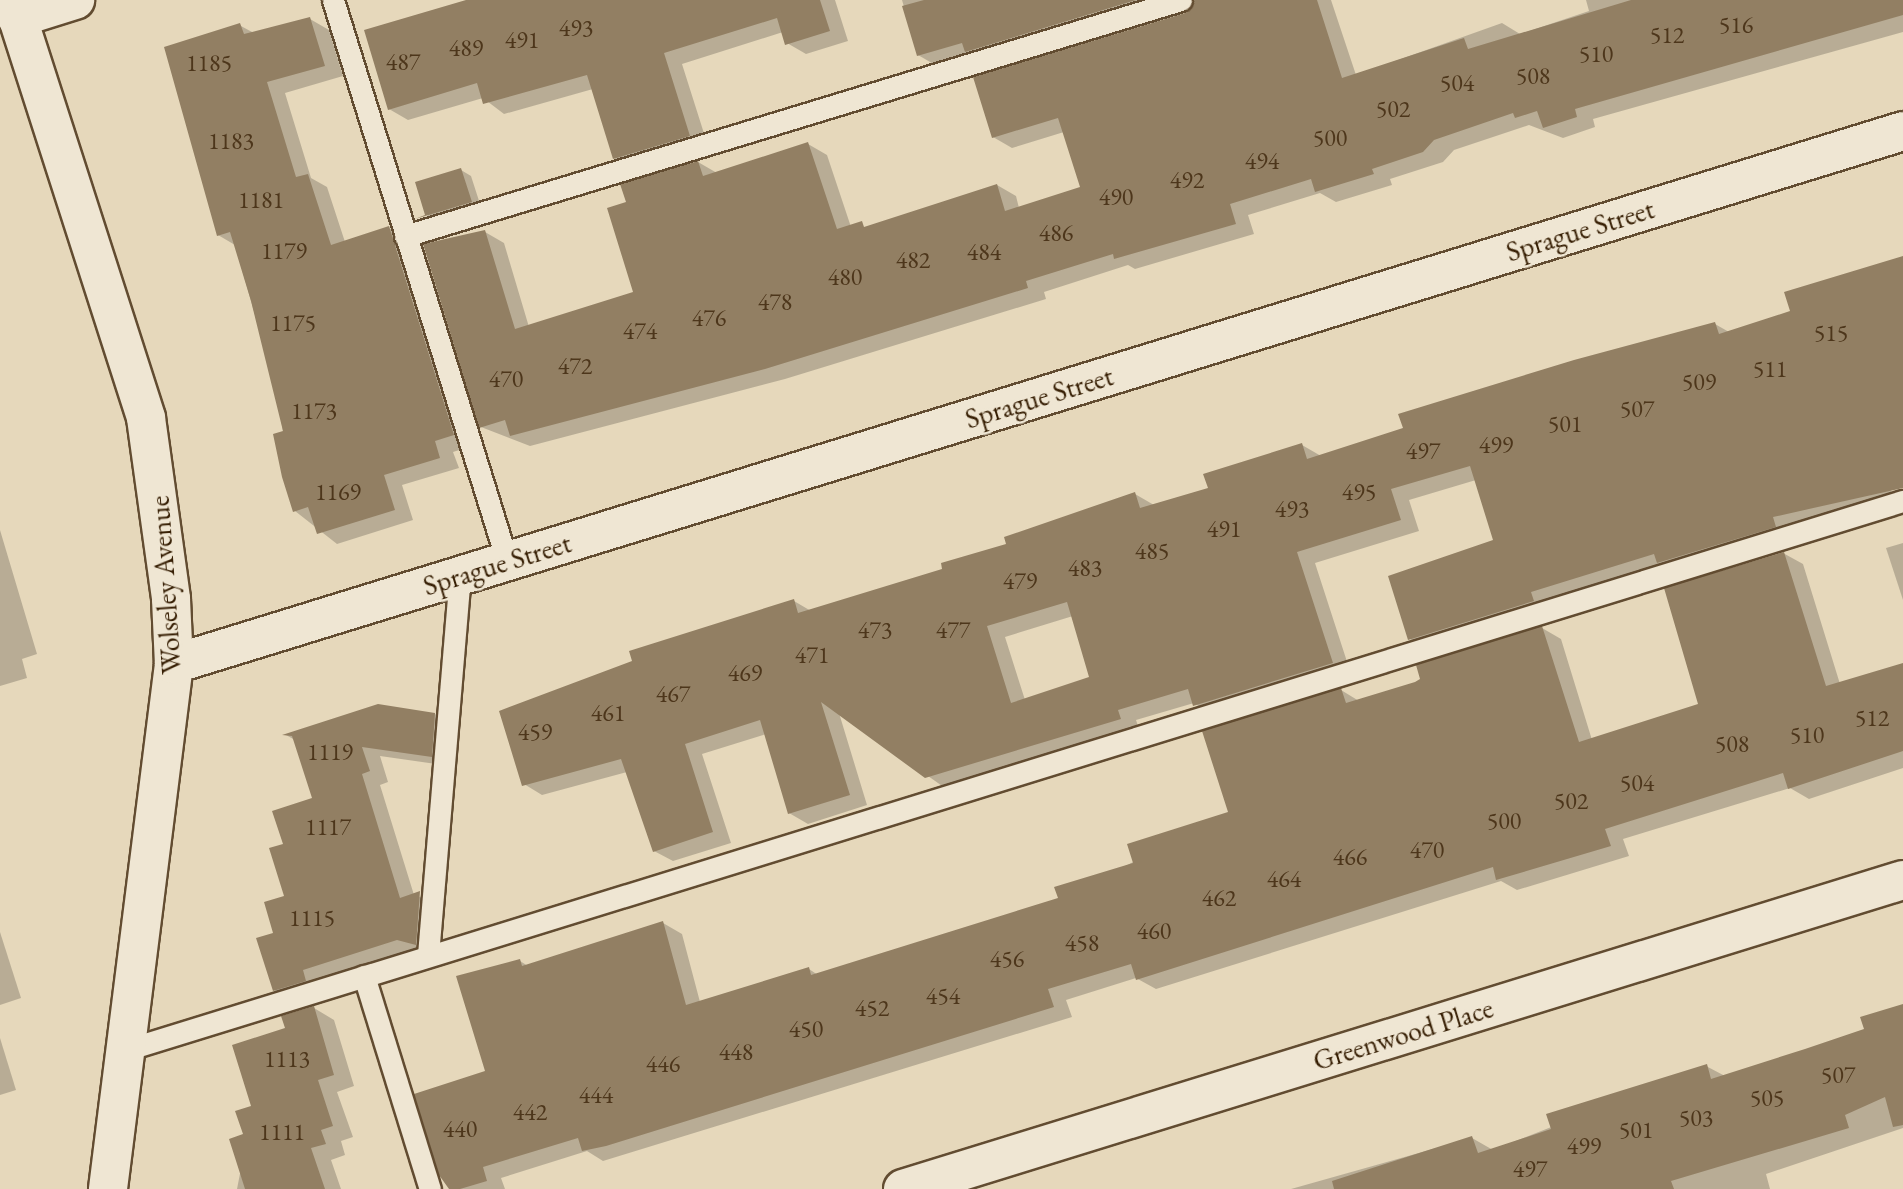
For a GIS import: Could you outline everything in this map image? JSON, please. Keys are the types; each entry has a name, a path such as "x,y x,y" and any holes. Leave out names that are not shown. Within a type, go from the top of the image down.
{"street":[{"path":"14,9 75,0"},
{"name":"Wolseley Avenue","path":"14,9 146,418 164,514 174,664 129,1049 107,1189"},
{"name":"Sprague Street","path":"174,664 1903,131"},
{"name":"Greenwood Place","path":"903,1189 1903,880"}],"lane":[{"path":"333,0 507,561"},
{"path":"405,236 1181,0"},
{"path":"129,1049 1903,501"},
{"path":"428,956 460,576"},
{"path":"364,976 429,1189"}],"building":[{"path":"466,0 820,0 830,31 785,45 777,18 664,53 690,136 613,159 587,75 483,104 477,83 388,110 364,30"},
{"path":"924,0 1136,0 965,52 962,43 917,56 902,6"},
{"path":"1194,0 1317,0 1342,78 1464,38 1468,49 1631,0 1903,0 1903,15 1575,109 1577,117 1543,128 1537,111 1515,118 1513,113 1434,140 1423,152 1372,169 1374,174 1315,192 1311,179 1230,204 1236,224 1114,259 1113,254 1026,281 1028,288 765,369 510,436 505,420 479,428 423,244 485,230 515,329 633,292 607,208 626,202 620,184 698,161 703,176 808,142 837,229 862,221 864,227 997,184 1005,211 1080,187 1058,118 992,138 973,77 1185,13"},
{"path":"310,17 325,66 267,82 296,177 308,174 331,245 389,226 454,435 435,441 440,458 384,475 395,510 317,534 308,507 293,512 282,477 273,434 283,431 251,301 230,232 217,236 164,47 240,23 244,34"},
{"path":"461,168 472,202 415,219 425,215 415,182"},
{"path":"1903,256 1903,488 1773,517 1776,527 1657,563 1654,554 1531,592 1534,601 1408,640 1388,576 1493,540 1470,466 1391,489 1401,520 1297,552 1333,663 1193,706 1188,689 1118,710 1121,719 925,778 821,702 850,795 788,814 760,720 685,744 713,832 653,852 621,759 522,786 499,711 632,661 629,651 794,599 798,613 942,569 941,563 1006,544 1004,537 1135,492 1140,508 1208,488 1203,474 1302,443 1307,459 1403,428 1398,414 1574,360 1715,322 1719,334 1790,311 1784,292","holes":["1067,602 1089,677 1011,703 987,626"]},
{"path":"1784,552 1826,686 1903,663 1903,751 1788,789 1783,773 1605,829 1611,846 1496,880 1493,867 1136,980 1131,964 1048,989 1054,1007 606,1146 582,1151 578,1138 483,1167 487,1181 460,1189 449,1189 439,1175 414,1094 485,1071 456,976 520,959 522,966 663,921 686,1005 809,967 811,975 1058,898 1054,887 1133,863 1127,844 1228,812 1202,731 1341,688 1346,703 1415,682 1420,679 1416,665 1542,626 1579,742 1698,704 1664,588"},
{"path":"378,704 435,713 432,757 362,747 370,771 362,774 400,898 420,891 416,945 397,940 303,970 306,981 273,991 256,938 273,933 264,902 284,896 269,848 283,844 272,811 312,798 292,736 282,735"},
{"path":"1903,1004 1903,1125 1893,1127 1885,1097 1845,1115 1849,1128 1671,1181 1674,1189 1334,1189 1332,1181 1472,1136 1478,1153 1551,1129 1546,1114 1707,1064 1711,1079 1805,1049 1864,1029 1860,1017"},
{"path":"314,1006 334,1075 318,1080 333,1126 321,1130 326,1144 311,1148 325,1189 245,1189 229,1139 243,1134 235,1111 251,1106 232,1045 285,1028 281,1016"}]}
